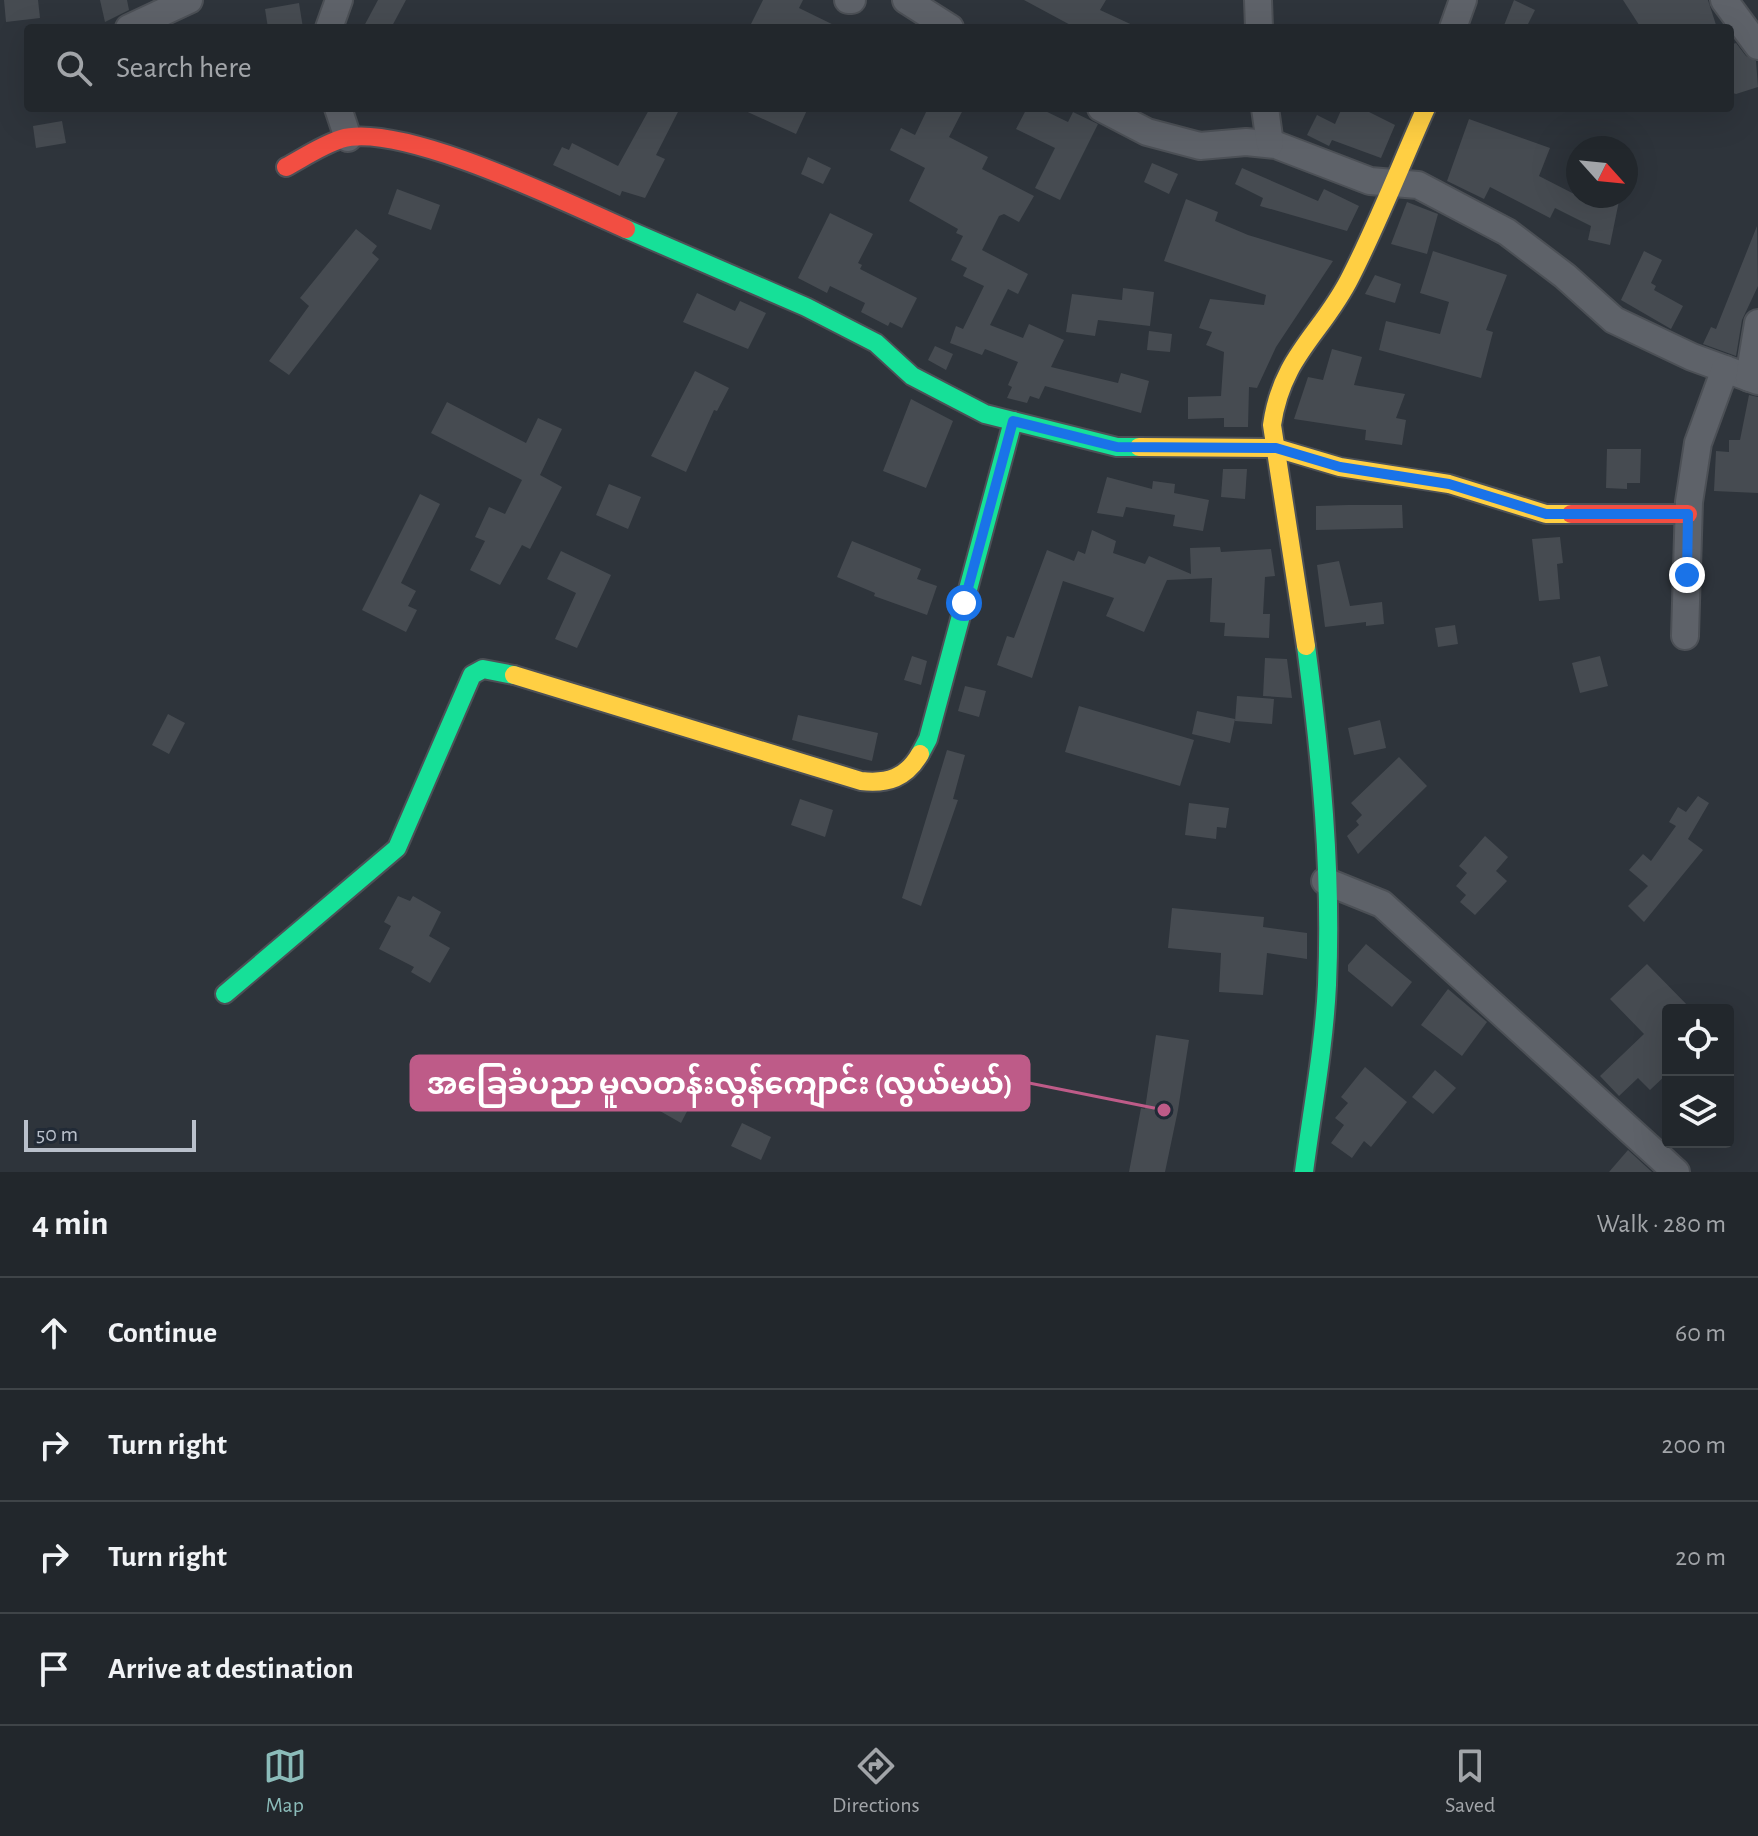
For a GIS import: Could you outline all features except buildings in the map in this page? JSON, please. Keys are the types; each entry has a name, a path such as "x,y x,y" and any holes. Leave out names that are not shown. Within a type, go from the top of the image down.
{"street":[{"path":"138,24 189,0"},
{"path":"330,24 339,0"},
{"path":"906,0 944,24"},
{"path":"1258,0 1259,24"},
{"path":"1454,24 1463,0"},
{"path":"1724,0 1758,46"},
{"path":"339,112 348,138"},
{"path":"1109,112 1147,132 1200,146 1270,144 1370,181 1418,185 1507,232 1554,267 1614,320 1744,376"},
{"path":"1266,112 1270,144"},
{"path":"1304,1172 1327,984 1325,810 1315,713 1272,425 1276,398 1293,359 1350,279 1424,112"},
{"path":"286,167 348,138 368,136 470,161 806,307 876,343 912,376 985,414 1117,447 1276,448 1340,467 1449,484 1546,514 1688,514"},
{"path":"1685,636 1688,514 1698,443 1744,376 1758,323"},
{"path":"225,994 397,848 472,675 483,669 511,674 709,739 854,779 881,782 902,776 916,764 933,724 1013,421"},
{"path":"1325,881 1382,904 1676,1172"}],"traffic: fast":[{"path":"626,229 806,307 876,343 912,376 985,414 1117,447 1139,447"},
{"path":"920,754 928,739 1013,421"},
{"path":"1304,1172 1323,1032 1328,942 1324,815 1306,646"},
{"path":"225,994 397,848 472,675 483,669 514,675"}],"traffic: slow":[{"path":"1306,646 1272,425 1277,401 1294,362 1351,276 1424,112"},
{"path":"1139,447 1276,448 1340,467 1449,484 1546,514 1571,514"},
{"path":"514,675 861,781 895,778 909,769 920,754"}],"traffic: jam":[{"path":"286,167 341,139 368,137 402,142 484,168 626,229"},
{"path":"1571,514 1688,514"}],"place":[{"name":"အခြေခံပညာ မူလတန်းလွန်ကျောင်း (လွယ်မယ်)","path":"1164,1110"}],"route":[{"path":"964,603 1013,421 1117,447 1276,448 1340,467 1449,484 1546,514 1688,514 1687,575"}]}
